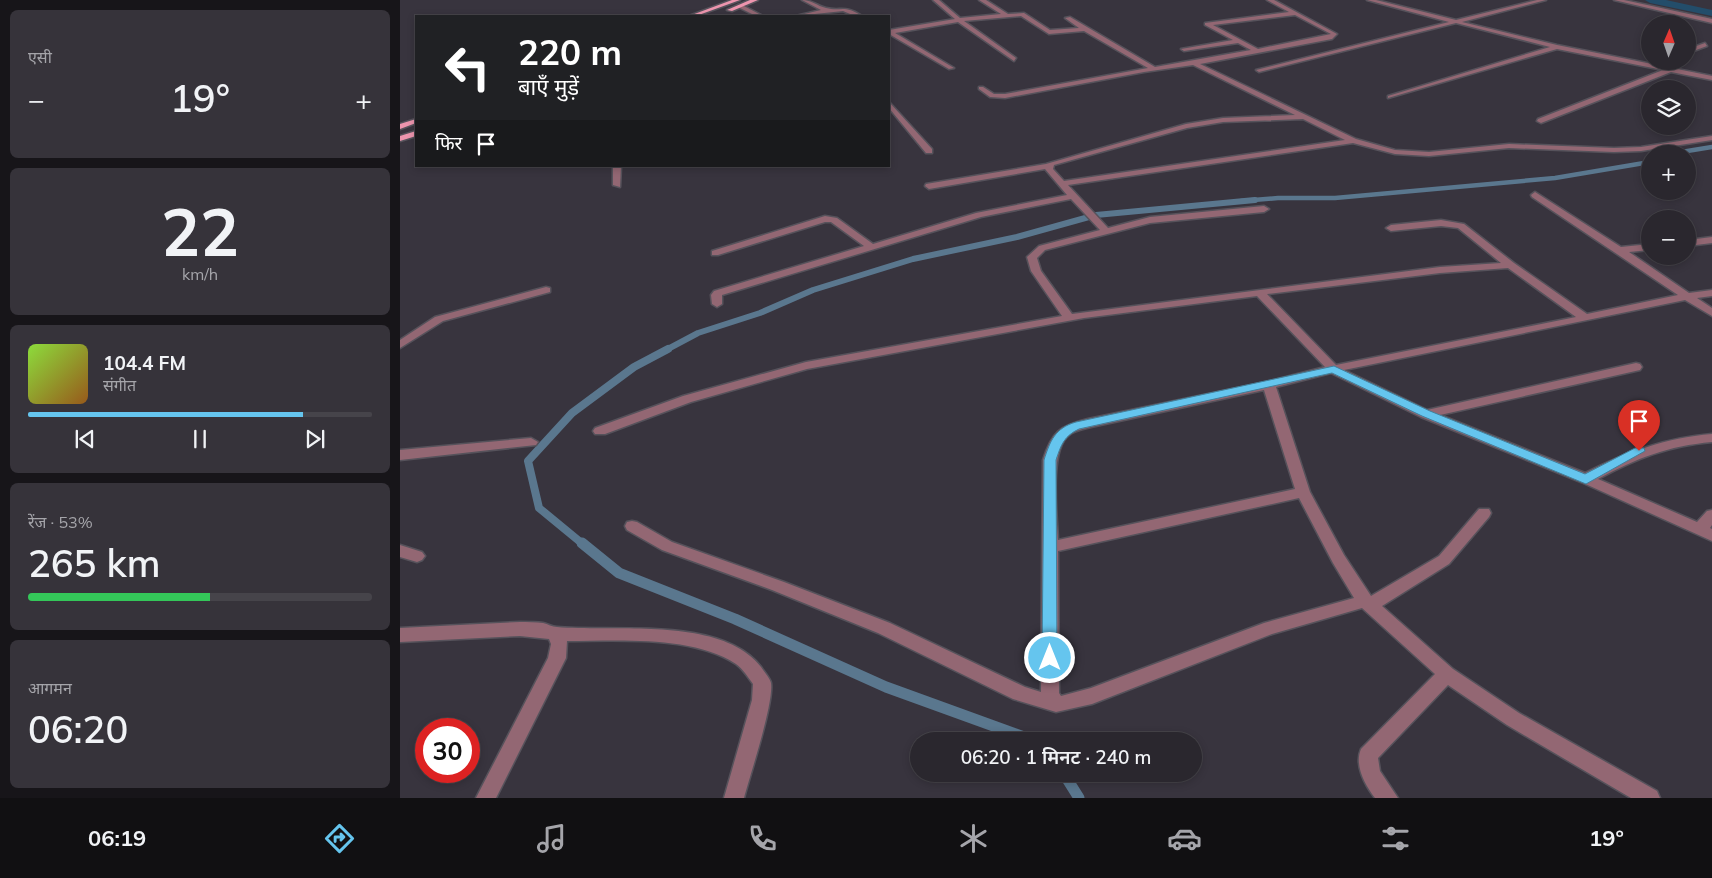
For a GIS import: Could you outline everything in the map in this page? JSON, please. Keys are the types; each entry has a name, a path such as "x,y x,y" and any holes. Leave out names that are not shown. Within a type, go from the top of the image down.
{"main road":[{"path":"696,15 755,0"},
{"path":"723,13 739,3"},
{"path":"400,127 415,121"},
{"path":"400,139 415,133"}],"street":[{"path":"805,0 827,10"},
{"path":"936,0 959,20 1014,59"},
{"path":"982,0 1006,15"},
{"path":"981,88 992,96 1005,96 1153,68 1194,63 1332,38 1334,34 1330,31 1270,0"},
{"path":"1370,0 1557,47 1641,63"},
{"path":"1259,70 1543,0"},
{"path":"1617,0 1712,21"},
{"path":"739,3 758,15"},
{"path":"804,15 827,10 844,9 857,15"},
{"path":"1259,52 1207,24 1296,13"},
{"path":"890,32 959,20 1006,15 1025,15 1049,32 1085,29"},
{"path":"1068,18 1153,68"},
{"path":"890,33 950,68"},
{"path":"1184,49 1240,41"},
{"path":"1696,48 1705,45"},
{"path":"1390,97 1557,47"},
{"path":"1194,63 1353,141 1384,150 1412,154 1509,146 1588,150 1641,149 1712,138"},
{"path":"1541,121 1669,70"},
{"path":"1676,70 1712,78"},
{"path":"890,105 929,151"},
{"path":"929,186 1049,166 1053,163 1186,126 1223,120 1307,117"},
{"path":"1064,183 1353,141"},
{"path":"1049,166 1075,196 1088,215 1103,229"},
{"path":"617,167 617,185"},
{"path":"1535,195 1712,313"},
{"path":"717,304 716,295 722,291 987,213 1075,196"},
{"path":"1069,317 1036,271 1032,257 1049,245 1103,229 1167,217 1264,209"},
{"path":"715,253 825,219 834,220 871,247"},
{"path":"1391,228 1441,224 1462,226 1510,265 1585,318"},
{"path":"1696,242 1712,240"},
{"path":"1620,250 1641,248"},
{"path":"600,431 687,399 806,366 1069,317 1420,273 1510,265"},
{"path":"400,345 438,319 546,290"},
{"path":"1052,701 1050,694 1050,460 1056,441 1065,431 1088,423 1334,370 1687,296 1712,293"},
{"path":"1261,294 1334,370 1426,414 1586,479 1706,533 1712,515"},
{"path":"1426,414 1636,367"},
{"path":"1269,385 1303,492 1338,559 1367,603 1447,674 1514,719 1650,798"},
{"path":"1586,479 1639,451 1666,443 1712,438"},
{"path":"400,455 531,442"},
{"path":"1050,547 1303,492"},
{"path":"632,526 667,546 778,586 884,628 1018,693 1035,699 1062,704 1092,696 1234,641 1367,603 1444,560 1484,513"},
{"path":"400,551 417,556"},
{"path":"400,635 520,629 543,630 556,634 668,637 709,645 742,659 762,683 761,700 734,798"},
{"path":"486,798 557,658 559,644 556,634"},
{"path":"1388,798 1372,775 1368,766 1368,755 1447,674"}],"waterway":[{"path":"1650,0 1712,13"},
{"path":"1696,150 1712,147"},
{"path":"1241,201 1278,198 1335,198 1555,178 1641,164"},
{"path":"666,350 698,333 760,313 813,290 913,259 1017,237 1096,215 1255,200"},
{"path":"584,545 539,508 528,461 572,413 634,367 668,349"},
{"path":"582,543 619,573 735,619 886,687 1010,732"},
{"path":"1069,782 1079,798"}],"route":[{"path":"1050,658 1050,460 1056,441 1065,431 1076,426 1269,385 1294,377 1334,370 1426,414 1586,479 1639,451"}]}
